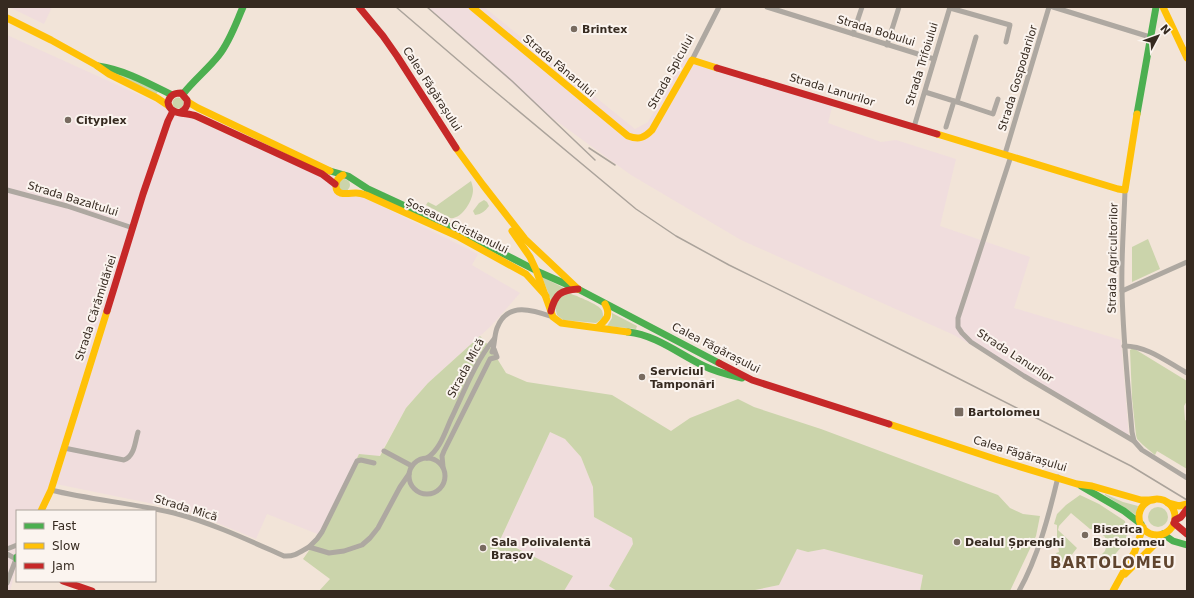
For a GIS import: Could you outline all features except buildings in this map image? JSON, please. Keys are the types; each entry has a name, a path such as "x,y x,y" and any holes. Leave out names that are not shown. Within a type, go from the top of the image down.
{"street":[{"path":"183,94 220,54 243,7"},
{"name":"Calea Făgărașului","path":"359,7 397,56 456,147 483,185 525,239 578,289 752,380 998,460 1077,484 1124,511 1142,526"},
{"name":"Strada Fânarului","path":"472,7 628,136 635,138"},
{"name":"Strada Spicului","path":"635,138 640,139 645,137 652,130 692,60 719,7"},
{"name":"Strada Bobului","path":"767,7 934,59"},
{"path":"853,34 862,7"},
{"path":"887,45 899,7"},
{"path":"950,7 1010,25 1006,42"},
{"name":"Strada Trifoiului","path":"914,127 950,7"},
{"name":"Strada Gospodarilor","path":"1008,155 1049,7"},
{"path":"1053,7 1150,37"},
{"path":"1155,10 1164,10 1187,58"},
{"name":"Strada Agricultorilor","path":"1134,441 1124,346 1121,264 1125,190 1138,101 1155,10"},
{"path":"7,18 51,40 109,74 157,98 171,109 201,118 322,174 335,184"},
{"path":"946,127 956,101 976,37"},
{"name":"Strada Lanurilor","path":"692,60 1125,190"},
{"path":"96,65 111,67 172,95"},
{"path":"925,92 994,114 998,99"},
{"path":"171,109 168,100 172,95 178,93 183,94 187,98 188,102 187,108 181,112"},
{"name":"Șoseaua Cristianului","path":"188,102 250,133 348,176 368,189 578,289"},
{"name":"Strada Cărămidăriei","path":"41,510 51,490 171,109"},
{"name":"Strada Lanurilor","path":"1008,155 958,318 958,327 971,342 1024,376 1134,441"},
{"path":"343,175 337,178 335,184 336,190 341,194 346,195 352,192 354,187 353,179"},
{"name":"Calea Făgărașului","path":"483,185 486,194 530,257 552,314"},
{"name":"Strada Bazaltului","path":"7,190 67,206 133,228"},
{"name":"Șoseaua Cristianului","path":"349,194 366,194 457,236 529,276 538,289 546,296"},
{"path":"1122,291 1187,262"},
{"path":"552,314 554,300 560,293 578,289"},
{"path":"598,327 608,316 608,309 605,304"},
{"path":"494,339 500,322 510,312 524,309 537,311 552,314 561,323 628,331 646,336 718,372 752,380"},
{"name":"Strada Mică","path":"490,359 496,357 494,339"},
{"name":"Strada Mică","path":"412,466 416,461 427,458 432,454 440,442 477,366 487,347 494,339"},
{"path":"1124,346 1145,349 1187,373"},
{"name":"Strada Mică","path":"410,483 412,488 417,492 429,495 435,493 444,484 445,472 442,456 494,349"},
{"path":"64,448 124,460 132,454 138,432"},
{"path":"1134,441 1150,456 1187,478"},
{"path":"309,547 329,553 344,551 362,545 378,528 400,487 409,474 412,466 384,451"},
{"path":"427,458 432,458 443,467"},
{"name":"Strada Mică","path":"51,490 149,507 174,513 195,519 284,556 291,557 299,554 309,547 322,532 357,461 361,460 374,463"},
{"path":"400,487 410,483 409,474"},
{"path":"1019,591 1028,574 1044,530 1058,477"},
{"name":"Calea Făgărașului","path":"1077,484 1092,486 1134,498 1153,500"},
{"path":"1113,590 1121,578 1141,537 1141,511 1146,504 1153,500 1158,500 1179,506 1187,504"},
{"path":"1142,526 1149,533 1157,535 1170,530 1174,522 1174,513 1168,503"},
{"path":"1174,522 1181,517 1187,509"},
{"path":"1174,522 1187,534"},
{"path":"1162,534 1174,541 1187,545"},
{"path":"1121,578 1154,545 1162,534"},
{"path":"7,583 16,560"},
{"path":"65,582 79,589 92,591"}],"shaded area":[{"path":"9,7 52,7 44,24"},
{"path":"428,7 484,7 635,129 648,122 685,57 833,103 828,123 881,142 896,140 956,159 940,226 1030,257 1014,308 1121,340 1129,438 954,335 741,240 631,175 544,112"},
{"path":"7,35 343,187 478,254 472,265 520,293 491,326 428,383 406,408 379,456 320,535 267,514 256,539 188,511 56,484 43,510 16,510 16,569 10,591 7,591"},
{"path":"550,432 565,439 581,457 593,487 594,517 632,538 633,544 609,586 617,591 564,591 572,575 500,540"},
{"path":"797,549 808,552 824,549 923,575 920,591 754,591 779,585"}],"green space":[{"path":"104,69 120,73 158,91 156,95"},
{"path":"176,98 180,98 182,99 182,107 176,108 173,105 173,101"},
{"path":"344,179 348,181 350,185 348,189 344,191 340,189 338,185 340,181"},
{"path":"471,181 473,190 471,199 466,209 458,216 450,218 426,205 428,202 436,206"},
{"path":"484,200 489,206 480,214 475,215 473,211 479,203"},
{"path":"1148,239 1160,269 1132,282 1132,247"},
{"path":"542,277 564,288 551,300"},
{"path":"567,293 598,306 602,311 603,318 596,323 563,320 557,315 555,307 560,296"},
{"path":"612,313 637,326 636,329 607,326 612,318"},
{"path":"480,336 490,347 506,373 527,382 612,395 671,431 690,418 738,399 754,407 821,429 998,495 1010,508 1023,514 1040,516 1036,536 1010,591 920,591 923,575 824,549 808,552 797,549 779,585 754,591 617,591 609,586 633,544 632,538 594,517 593,487 581,457 565,439 550,432 500,540 573,576 564,591 319,591 330,579 303,559 320,535 359,454 380,456 406,408 428,383"},
{"path":"1133,348 1187,381 1187,401 1184,406 1185,420 1187,421 1187,469 1157,451 1155,455 1137,439 1132,398 1130,350"},
{"path":"1080,495 1099,504 1125,521 1127,540 1107,564 1099,557 1105,551 1107,544 1105,537 1096,529 1090,529 1071,513 1059,526 1058,530 1077,548 1064,565 1056,553 1059,552 1057,525 1054,524 1057,514 1066,505"},
{"path":"1105,495 1123,502 1138,506 1136,515"},
{"path":"1158,507 1165,510 1168,517 1165,524 1158,527 1151,524 1148,517 1151,510"}],"railway":[{"path":"396,7 636,209 676,236 729,265 930,364 1131,466 1187,500"},
{"path":"427,7 512,81 595,160"},
{"path":"589,148 615,165"}],"traffic: fast":[{"path":"183,94 223,50 243,7"},
{"path":"1137,114 1156,7"},
{"path":"98,66 127,74 172,95"},
{"path":"330,171 348,176 368,189 461,232 541,273 575,288"},
{"path":"578,289 719,363"},
{"path":"628,332 658,341 713,370 742,378"},
{"path":"1081,486 1124,511 1141,524"},
{"path":"1163,534 1173,541 1187,545"}],"traffic: slow":[{"path":"472,7 628,136 632,137 641,138 652,130 692,60 717,68"},
{"path":"1163,7 1187,58"},
{"path":"7,18 51,40 109,74 157,98 169,106"},
{"path":"188,102 330,171"},
{"path":"937,134 1125,190 1137,114"},
{"path":"456,148 525,239 578,289"},
{"path":"343,175 336,183 336,189 340,193 357,193 366,195 457,236 526,274 546,296"},
{"path":"512,231 530,257 553,317 561,323 628,332"},
{"path":"598,327 604,322 608,314 605,304"},
{"path":"41,510 51,490 107,311"},
{"path":"889,424 1077,484 1092,486 1141,500 1153,500"},
{"path":"1157,499 1167,502 1172,507 1175,517 1172,527 1167,532 1157,535 1147,532 1142,527 1139,517 1142,507 1147,502 1157,499"},
{"path":"1168,503 1179,506 1187,504"},
{"path":"1113,591 1135,551 1143,527"},
{"path":"1125,574 1154,545 1161,535"}],"traffic: jam":[{"path":"359,7 397,56 456,148"},
{"path":"717,68 937,134"},
{"path":"181,112 186,107 187,100 181,93 174,94 168,102 169,106 175,112 196,116 322,174 335,184"},
{"path":"107,311 143,194 168,121 173,111"},
{"path":"551,311 557,297 560,294 567,290 578,289"},
{"path":"719,363 752,380 889,424"},
{"path":"1175,520 1181,517 1187,509"},
{"path":"1174,523 1187,534"},
{"path":"66,582 92,591"}],"place":[{"name":"Brintex","path":"574,29"},
{"name":"Cityplex","path":"68,120"},
{"name":"Serviciul Tamponări","path":"642,377"},
{"name":"Bartolomeu","path":"959,412"},
{"name":"Biserica Bartolomeu","path":"1085,535"},
{"name":"Dealul Șprenghi","path":"957,542"},
{"name":"Sala Polivalentă Brașov","path":"483,548"}],"district":[{"name":"BARTOLOMEU","path":"1113,563"}]}
